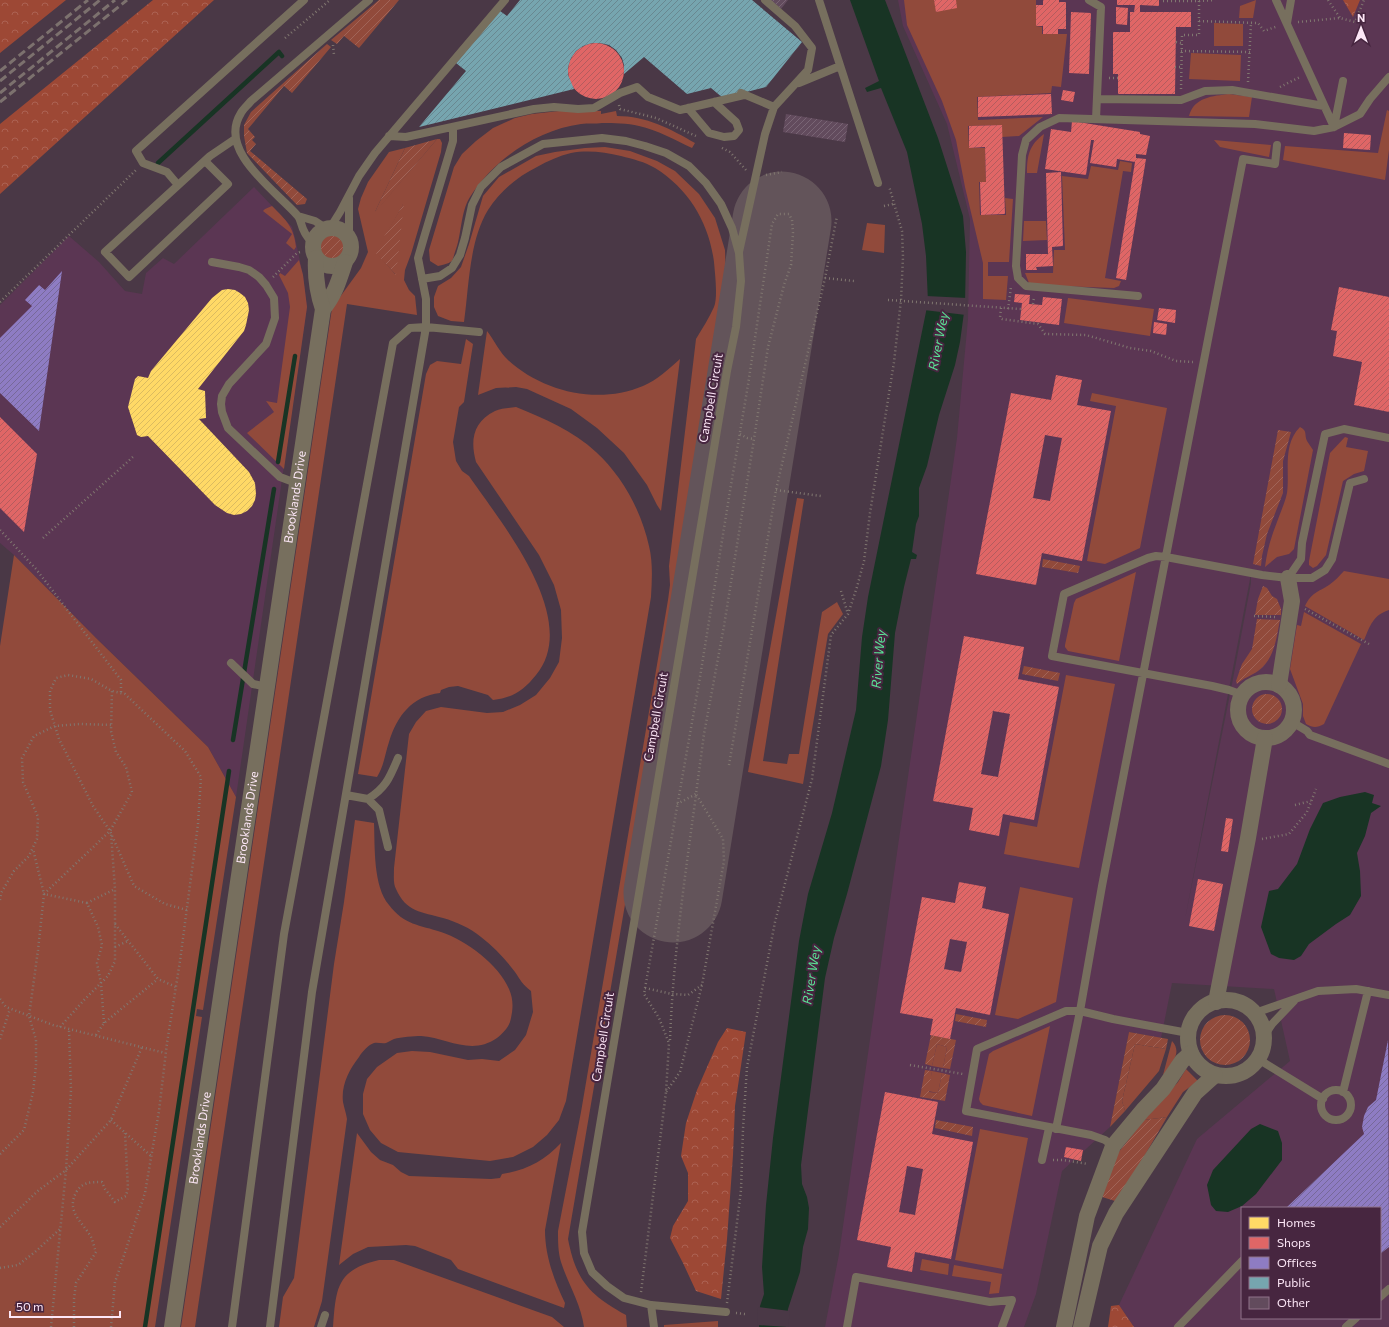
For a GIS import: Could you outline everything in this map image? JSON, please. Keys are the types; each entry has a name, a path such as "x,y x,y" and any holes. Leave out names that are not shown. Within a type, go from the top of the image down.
{"street":[{"path":"328,228 338,229 344,232 349,237 352,250 345,262 332,267 320,263 310,252 318,234 328,228"},
{"name":"Brooklands Drive","path":"172,1327 260,685 296,483 323,309 318,295 310,252"},
{"name":"Brooklands Drive","path":"323,309 331,300 345,262"},
{"path":"1279,685 1292,601 1288,578"},
{"path":"1261,682 1271,682 1286,690 1291,697 1295,713 1288,729 1274,738 1256,737 1248,732 1242,725 1239,717 1238,708 1243,695 1253,686 1261,682"},
{"path":"1216,1002 1248,838 1265,738"},
{"path":"1227,1000 1247,1006 1255,1013 1261,1024 1264,1036 1263,1048 1258,1059 1250,1068 1240,1074 1228,1077 1215,1075 1205,1070 1197,1063 1191,1053 1188,1043 1188,1033 1194,1017 1200,1010 1216,1002 1227,1000"},
{"path":"1064,1327 1087,1216 1113,1146 1163,1088 1182,1061 1191,1053"},
{"path":"1081,1327 1100,1246 1116,1213 1195,1093 1215,1075"},
{"path":"1093,1201 1116,1213"}],"lane":[{"path":"178,185 167,172 143,163 136,151 304,0"},
{"path":"310,252 298,216 271,190 242,156 235,139 236,124 241,113 251,101 369,0"},
{"path":"298,216 314,221 328,228 359,176 375,153 505,0"},
{"path":"739,253 765,134 774,107 808,70 812,48 795,26 765,0"},
{"path":"819,0 878,183"},
{"path":"1089,0 1101,6 1096,119"},
{"path":"1276,0 1334,127"},
{"path":"1287,23 1291,0"},
{"path":"796,84 840,66"},
{"path":"1138,296 1026,286 1018,278 1016,266 1022,155 1026,140 1040,127 1059,118 1255,124 1314,131 1334,127 1360,114 1370,99 1389,77"},
{"path":"1334,127 1343,81"},
{"path":"389,136 406,137 554,107 578,109 594,108 638,87 648,97 680,110 743,94 774,107"},
{"path":"1097,99 1181,100 1205,91 1232,90 1324,106"},
{"path":"688,108 710,133 724,137 734,136 739,130 736,122 714,102"},
{"path":"270,1327 312,992 426,327 426,299 418,258 453,141 453,127"},
{"name":"Campbell Circuit","path":"422,279 440,276 452,268 460,255 472,205 481,187 501,167 543,144 602,138 626,141 666,153 689,166 706,182 721,204 732,228 739,253 741,281 736,327 727,371 582,1232 584,1253 592,1272 607,1286 624,1298 651,1305 726,1312"},
{"path":"205,161 228,184 129,277 105,252 205,161 235,139"},
{"path":"1045,1160 1080,1011 1102,886 1243,158 1275,164 1277,145"},
{"path":"349,195 349,237"},
{"path":"212,262 249,270 266,284 274,298 275,318 266,344 229,384 222,396 221,404 222,412 228,428 280,477 296,483"},
{"path":"232,1327 284,934 393,343 410,328 426,327 479,332"},
{"path":"1288,578 1301,559 1302,543 1325,434 1344,429 1389,438"},
{"path":"1243,695 1219,688 1052,656 1064,594 1148,558 1156,556 1262,576 1312,578 1325,570 1332,559 1350,483 1364,479"},
{"path":"231,662 260,685"},
{"path":"1292,722 1308,731 1310,735 1389,764"},
{"path":"368,799 378,793 390,778 398,758"},
{"path":"346,795 368,799 378,810 388,847"},
{"path":"1255,1013 1318,991 1356,989 1389,995"},
{"path":"1343,1092 1368,991"},
{"path":"1264,1036 1272,1024 1296,999"},
{"path":"1113,1146 1105,1140 1091,1135 966,1111 977,1049 1066,1011 1080,1011 1188,1033"},
{"path":"1258,1059 1323,1099"},
{"path":"1330,1092 1343,1092 1351,1104 1348,1114 1335,1120 1326,1116 1321,1108 1323,1099 1330,1092"},
{"path":"1178,1327 1241,1262"},
{"path":"847,1327 856,1277 990,1302 1012,1300 1002,1327"},
{"path":"1381,1296 1389,1289"},
{"path":"651,1305 654,1327"},
{"path":"321,1327 325,1315"},
{"path":"1346,1327 1355,1319"}],"path":[{"path":"285,38 330,0"},
{"path":"1163,1 1215,0"},
{"path":"1328,0 1340,18"},
{"path":"1199,21 1258,23 1264,31 1287,23 1340,18 1355,22 1364,0"},
{"path":"1181,100 1182,35 1199,35 1199,1"},
{"path":"1247,92 1251,22"},
{"path":"1176,42 1182,43"},
{"path":"333,46 334,55"},
{"path":"1181,51 1250,52"},
{"path":"1176,67 1181,67"},
{"path":"1265,95 1309,72"},
{"path":"617,96 620,109 656,118 697,136"},
{"path":"717,146 730,152 747,171 762,175 782,172"},
{"path":"0,302 143,163"},
{"path":"726,1312 741,1190 747,1067 775,922 812,779 832,635 848,614 864,561 870,513 894,362 903,279 902,231 888,184"},
{"path":"884,206 893,204"},
{"path":"640,1302 666,1092 669,1043 672,994 687,862 704,734 723,633 768,347 791,265 793,232 792,220 789,214 778,214 772,224 750,378 700,677 644,994 659,1018 669,1043"},
{"path":"729,765 776,490 825,278 837,216"},
{"path":"266,284 298,253 310,252"},
{"path":"1008,308 1013,276 1017,274"},
{"path":"825,278 854,281"},
{"path":"888,300 1021,309"},
{"path":"1001,308 1000,318 1038,324 1045,334 1086,334 1130,348 1151,351 1176,361 1203,363"},
{"path":"740,434 747,438 754,439"},
{"path":"43,538 134,456"},
{"path":"776,490 821,496"},
{"path":"0,530 36,569 121,680 120,693"},
{"path":"841,591 848,614"},
{"path":"1303,607 1369,644"},
{"path":"1254,616 1280,617"},
{"path":"111,1327 115,1282 145,1193 159,1111 198,824 201,778 185,752 125,694 112,691 91,679 68,675 56,678 50,691 50,710 54,726 59,739 93,806 110,831 134,886 165,904 186,910"},
{"path":"44,894 110,831 132,792 126,767 116,752 111,731 112,691"},
{"path":"0,900 1,893 14,871 29,856 37,839 38,817 23,782 22,758 34,736 54,726 80,724 111,725"},
{"path":"1248,838 1263,839 1289,834 1308,812 1316,789"},
{"path":"666,1092 680,1072 702,985 724,861 723,838 696,794"},
{"path":"677,804 696,794"},
{"path":"1295,805 1312,801"},
{"path":"60,1026 108,976 115,961 115,889 110,831"},
{"path":"0,1154 24,1130 34,1092 36,1040 29,1016 44,894 33,849"},
{"path":"44,894 87,903 115,889"},
{"path":"87,903 98,927 102,945 97,962 101,983 104,1023"},
{"path":"114,924 158,979 176,987"},
{"path":"114,947 128,941"},
{"path":"96,1035 104,1023 158,979"},
{"path":"646,988 672,994 688,995 702,985"},
{"path":"0,999 6,1007 29,1016 69,1029 166,1053"},
{"path":"0,1039 10,1009"},
{"path":"51,1327 66,1170 71,1090 69,1029"},
{"path":"0,1227 39,1190 66,1170 112,1120 142,1047"},
{"path":"910,1064 972,1076"},
{"path":"112,1120 151,1156"},
{"path":"74,1327 74,1299 76,1283 96,1252 91,1237 74,1213 73,1198 81,1185 92,1182 102,1182 105,1189 115,1202 126,1196 128,1188 125,1133"},
{"path":"1045,1160 1063,1160 1088,1164"},
{"path":"0,1268 18,1264 35,1252 60,1230"}],"shaded area":[{"path":"379,0 399,0 359,48 344,36 337,44 331,40"},
{"path":"898,0 1389,0 1389,1327 1134,1327 1119,1305 1197,1139 1290,1061 1274,989 1172,983 1161,1038 1129,1032 1110,1127 1062,1171 1036,1294 1024,1327 825,1327 839,1254 957,438 968,319 970,219 947,124 903,26","holes":["1251,574 1251,583 1232,684 1185,919"]},
{"path":"904,0 1036,0 1036,26 1042,27 1042,34 1067,34 1061,87 1052,86 1051,93 977,97 978,120 1043,117 1019,136 1002,137 1002,125 968,126 969,148 985,148 986,182 979,182 980,215 1006,215 1005,198 1013,199 1009,262 988,262 988,276 1008,276 1006,300 983,299 983,263 965,187 956,140 942,101 907,25"},
{"path":"1256,0 1253,18 1239,18 1240,6"},
{"path":"1214,23 1243,24 1243,46 1214,46"},
{"path":"327,44 331,47 292,93 284,86 248,129 255,137 252,140 256,144 250,151 307,199 305,204 297,205 247,153 244,125 251,112"},
{"path":"1191,53 1241,55 1240,81 1189,79"},
{"path":"1229,94 1252,97 1249,117 1189,116 1191,110 1200,101 1211,97"},
{"path":"1387,110 1389,111 1389,150 1385,180 1283,160 1285,146 1378,153"},
{"path":"559,111 601,111 601,114 616,111 617,116 638,118 658,124 695,143 692,148 652,130 620,123 581,124 565,127 548,133 518,148 491,170 470,197 464,210 459,238 452,261 438,266 430,261 429,250 454,167 462,154 493,128 515,118 532,114"},
{"path":"1044,134 1037,173 1027,173 1028,156 1030,151 1035,142"},
{"path":"437,139 440,139 442,143 441,152 405,270 404,280 409,290 415,296 417,315 347,304 195,1327 181,1327 332,308 361,268 368,252 358,209 368,182 389,152 405,148 375,212","holes":["403,205 395,274 376,252"]},
{"path":"437,139 374,214 405,148"},
{"path":"1214,140 1271,145 1269,157 1220,147"},
{"path":"605,147 630,151 657,161 675,171 699,194 715,218 725,250 727,306 568,1239 575,1265 586,1285 602,1300 626,1315 627,1327 584,1327 580,1310 561,1262 558,1231 581,1112 668,600 670,585 669,566 696,339 715,303 716,292 714,262 707,234 695,208 678,186 667,176 647,164 621,156 609,153 577,152 549,161 523,175 498,197 488,210 482,222 473,250 464,322 451,321 438,316 434,307 434,297 438,286 451,278 461,267 483,196 499,177 536,156 585,148"},
{"path":"1120,161 1132,163 1131,172 1123,171 1105,278 1121,281 1119,286 1114,288 1033,285 1029,283 1025,273 1053,273 1054,250 1065,250 1062,176 1088,179 1091,166 1118,170"},
{"path":"254,187 292,227 303,275 307,307 236,797 208,747 96,638 14,555 0,543 0,305 69,236 99,262 125,291 142,294 146,273 163,258 174,264"},
{"path":"404,203 396,275 375,252"},
{"path":"272,206 291,229 296,247 294,250 286,243 292,234 263,211"},
{"path":"1024,221 1046,221 1047,240 1023,241"},
{"path":"867,223 885,225 884,253 862,250"},
{"path":"332,233 342,237 346,247 342,257 332,261 322,257 318,247 322,237"},
{"path":"299,260 303,275 307,307 284,469 247,433 274,412 266,401 277,403 290,307 288,293 279,275 280,273 285,276"},
{"path":"1068,298 1154,309 1150,336 1064,323"},
{"path":"487,331 505,357 522,371 554,387 590,395 626,392 643,386 653,381 680,359 661,511 647,485 624,453 597,428 571,409 527,389 516,387 496,388 478,395"},
{"path":"466,339 473,344 464,402 459,407 453,442 456,461 462,471 469,476 499,519 532,572 543,600 549,627 548,652 532,680 512,695 493,700 488,695 458,686 449,687 441,690 440,693 421,698 407,709 396,724 377,777 358,774 426,374 430,365 437,361 461,364"},
{"path":"1092,393 1167,408 1140,548 1105,564 1087,561 1116,406 1090,401"},
{"path":"516,407 568,431 596,452 614,472 629,494 641,520 649,546 652,584 566,1101 559,1120 547,1135 533,1147 513,1157 490,1161 398,1152 381,1143 370,1130 363,1114 363,1094 367,1079 377,1067 397,1053 412,1051 430,1052 468,1060 482,1059 499,1061 515,1050 526,1035 533,1012 531,991 495,949 477,934 463,926 410,907 400,897 395,887 394,879 409,734 416,722 426,711 441,707 487,713 503,712 520,705 536,695 550,678 559,662 562,638 561,610 554,585 539,555 476,462 474,454 473,446 475,432 482,421 488,415 497,410"},
{"path":"1300,427 1305,432 1306,439 1313,450 1294,549 1289,554 1277,557 1265,567 1271,539 1287,493 1288,459 1291,442 1294,434"},
{"path":"1278,430 1291,432 1283,461 1283,493 1267,534 1261,566 1253,564"},
{"path":"1345,437 1348,438 1346,447 1368,451 1364,471 1354,474 1343,481 1326,555 1317,566 1313,568 1309,565 1309,561 1330,453"},
{"path":"797,498 804,499 763,761 787,764 789,754 799,754 822,612 837,602 843,614 828,634 803,784 748,772"},
{"path":"14,555 96,638 208,747 236,797 203,1010 197,1009 196,1016 202,1017 155,1327 0,1327 0,646"},
{"path":"1043,559 1080,566 1078,573 1042,567"},
{"path":"1344,571 1389,579 1389,610 1376,618 1370,626 1364,640 1305,606 1312,595 1331,583"},
{"path":"1136,572 1119,661 1068,651 1065,645 1076,599"},
{"path":"1263,586 1267,588 1272,596 1277,599 1281,609 1281,615 1255,615 1258,599"},
{"path":"1304,612 1361,644 1324,724 1317,727 1306,724 1303,716 1303,704 1290,669 1297,625 1301,626"},
{"path":"1257,619 1280,620 1274,648 1264,666 1237,684 1236,681 1242,664 1252,649"},
{"path":"1024,666 1060,673 1058,681 1022,674"},
{"path":"1066,675 1115,684 1079,868 1004,854 1010,822 1037,827"},
{"path":"1267,694 1273,695 1281,703 1281,715 1273,723 1267,724 1261,723 1253,715 1252,709 1253,703 1261,695"},
{"path":"355,820 374,823 377,877 380,888 389,905 400,917 419,926 451,936 481,954 498,971 509,989 512,1001 512,1014 505,1031 497,1038 478,1046 469,1046 431,1037 411,1036 394,1039 386,1043 374,1043 367,1047 355,1062 349,1072 343,1090 343,1102 347,1119 322,1301 314,1327 279,1327 283,1297 294,1278 334,964"},
{"path":"1020,887 1073,898 1056,1002 1018,1019 995,1015"},
{"path":"956,1014 987,1020 986,1027 955,1021"},
{"path":"1225,1015 1234,1017 1245,1026 1250,1040 1248,1049 1239,1060 1225,1065 1216,1063 1205,1054 1200,1040 1202,1031 1211,1020"},
{"path":"1050,1026 1032,1116 983,1105 979,1099 989,1054"},
{"path":"1129,1032 1168,1039 1166,1049 1135,1044 1122,1101 1125,1111 1110,1127"},
{"path":"931,1035 956,1040 950,1069 943,1068 947,1047 937,1044 932,1066 925,1064"},
{"path":"1172,1041 1176,1050 1175,1058 1163,1075"},
{"path":"937,1044 947,1047 943,1068 932,1066"},
{"path":"1135,1044 1166,1049 1159,1071 1125,1111 1122,1101"},
{"path":"1186,1069 1198,1081 1183,1092 1167,1117 1144,1120 1178,1082"},
{"path":"925,1070 932,1071 929,1092 938,1093 942,1073 950,1075 945,1101 920,1097"},
{"path":"932,1071 942,1073 938,1093 928,1091"},
{"path":"1167,1117 1138,1167 1115,1201 1099,1196 1118,1153 1144,1120"},
{"path":"936,1120 973,1127 972,1136 935,1128"},
{"path":"980,1129 1028,1138 1003,1269 955,1260"},
{"path":"357,1133 371,1152 380,1160 393,1165 401,1172 409,1176 500,1178 502,1174 519,1170 541,1160 561,1143 545,1230 545,1240 548,1258 554,1277 565,1303 564,1308 458,1269 451,1260 415,1246 368,1247 353,1254 339,1265"},
{"path":"922,1259 949,1264 948,1275 920,1270"},
{"path":"379,1260 394,1260 552,1317 564,1327 333,1327 335,1302 341,1283 354,1269"},
{"path":"954,1265 1002,1274 999,1293 989,1294 991,1282 952,1276"},
{"path":"718,1321 718,1327 664,1327 664,1325"}],"green space":[{"path":"0,0 66,0 0,53"},
{"path":"153,0 214,0 0,194 0,124"},
{"path":"1343,0 1360,0 1353,17"},
{"path":"727,1028 746,1032 735,1106 727,1239 721,1299 696,1291 670,1238 673,1226 688,1201 688,1173 681,1156 686,1123 697,1090 718,1042"},
{"path":"1119,1305 1134,1327 1108,1327 1111,1306"}],"water":[{"name":"River Wey","path":"850,0 885,0 938,138 963,216 966,252 965,305 955,365 939,415 927,466 919,488 919,516 916,524 912,552 917,555 916,559 911,559 895,633 888,720 881,766 834,938 825,978 801,1165 802,1184 809,1208 808,1229 803,1247 800,1272 788,1309 786,1327 759,1327 760,1306 764,1294 762,1267 766,1205 773,1138 799,941 808,894 832,813 856,710 862,637 868,597 928,302 926,256 922,224 907,152 881,88 867,92 865,88 879,81"},
{"path":"1365,792 1374,795 1372,803 1381,806 1371,813 1365,836 1357,853 1360,871 1361,896 1350,915 1309,944 1301,956 1294,960 1279,958 1271,954 1261,927 1269,891 1278,889 1297,864 1310,829 1323,803 1340,797"},
{"path":"1260,1124 1278,1131 1282,1143 1282,1160 1256,1194 1242,1206 1228,1212 1216,1211 1211,1205 1207,1185 1213,1170 1251,1129"}],"pier":[{"path":"926,296 967,298 966,315 924,310"},
{"path":"758,1307 790,1311 788,1327 757,1325"}],"building: Homes":[{"path":"222,290 235,290 240,293 245,297 248,303 249,310 246,325 244,331 198,389 205,391 206,418 199,419 249,472 255,483 256,494 252,506 241,514 234,515 227,513 215,505 148,436 141,437 137,435 128,407 135,379 138,376 148,378 151,371 212,298"}],"building: Shops":[{"path":"934,0 956,0 957,8 936,12"},
{"path":"1043,0 1059,0 1059,2 1066,2 1066,29 1058,29 1058,34 1043,34 1043,26 1036,26 1036,5 1043,5"},
{"path":"1117,0 1159,0 1159,6 1140,5 1140,12 1191,12 1191,27 1176,27 1175,94 1118,94 1118,74 1113,74 1113,32 1130,32 1130,12 1134,12 1135,5 1117,5"},
{"path":"1116,7 1128,8 1127,25 1116,24"},
{"path":"1071,12 1091,13 1089,74 1069,73"},
{"path":"591,43 601,43 616,51 622,60 624,71 622,82 616,91 601,99 591,99 580,94 573,87 568,76 568,66 573,55 580,48"},
{"path":"1063,90 1075,92 1073,102 1061,100"},
{"path":"1051,94 1052,114 978,117 978,97"},
{"path":"1072,121 1140,132 1140,134 1150,136 1146,155 1136,154 1136,158 1146,159 1126,280 1116,278 1135,162 1117,159 1116,167 1090,163 1094,140 1091,140 1086,175 1045,169 1051,129 1071,132"},
{"path":"1002,125 1005,214 981,215 980,182 986,182 985,147 969,148 969,126"},
{"path":"1344,133 1371,135 1370,150 1343,148"},
{"path":"1061,172 1063,246 1052,247 1053,266 1036,267 1037,270 1026,270 1026,254 1048,254 1046,173"},
{"path":"1339,287 1389,297 1389,412 1354,405 1362,362 1333,356 1337,331 1331,330"},
{"path":"1015,294 1030,295 1029,304 1042,305 1043,297 1062,299 1059,325 1020,320 1022,303 1014,302"},
{"path":"1159,308 1176,310 1175,323 1157,320"},
{"path":"1154,322 1167,324 1166,335 1153,333"},
{"path":"1056,375 1082,380 1077,405 1111,411 1082,561 1042,553 1036,585 976,574 1011,393 1051,400","holes":["1045,435 1062,438 1050,501 1033,498"]},
{"path":"0,417 37,454 24,532 0,508"},
{"path":"964,636 1024,647 1018,679 1059,687 1034,820 1003,814 999,836 969,830 973,808 933,801","holes":["993,711 1010,714 998,777 981,774"]},
{"path":"1226,818 1233,819 1228,852 1221,851"},
{"path":"1198,879 1223,884 1214,931 1189,926"},
{"path":"959,882 986,887 982,908 1009,914 990,1015 956,1008 950,1039 930,1035 933,1019 900,1013 922,897 955,903","holes":["950,939 967,942 961,972 944,969"]},
{"path":"885,1092 938,1102 932,1134 973,1142 951,1259 915,1252 912,1272 887,1267 891,1247 857,1240","holes":["907,1166 923,1169 915,1215 899,1212"]},
{"path":"1066,1147 1083,1150 1081,1161 1064,1157"}],"building: Offices":[{"path":"62,271 39,431 0,393 0,338 32,306 25,300 39,285 45,290"},
{"path":"1388,1040 1389,1247 1381,1253 1381,1207 1287,1207 1364,1134 1362,1127 1364,1116 1368,1107 1376,1100"}],"building: Public":[{"path":"520,0 752,0 802,42 766,87 723,98 711,88 687,94 644,57 624,74 622,58 616,50 609,45 592,43 583,46 576,51 571,58 568,67 568,75 574,89 419,127 466,71 456,63 500,11 507,16"}],"building: Other":[{"path":"770,0 788,0 781,9"},
{"path":"786,114 848,124 845,142 783,132"}],"waterway":[{"path":"158,163 279,52 282,56"},
{"path":"278,462 295,356"},
{"path":"233,740 274,489"},
{"path":"145,1327 229,771"}],"runway":[{"path":"673,893 782,221"}],"railway":[{"path":"0,71 88,0"},
{"path":"0,81 100,0"},
{"path":"0,93 115,0"},
{"path":"0,102 127,0"}]}
